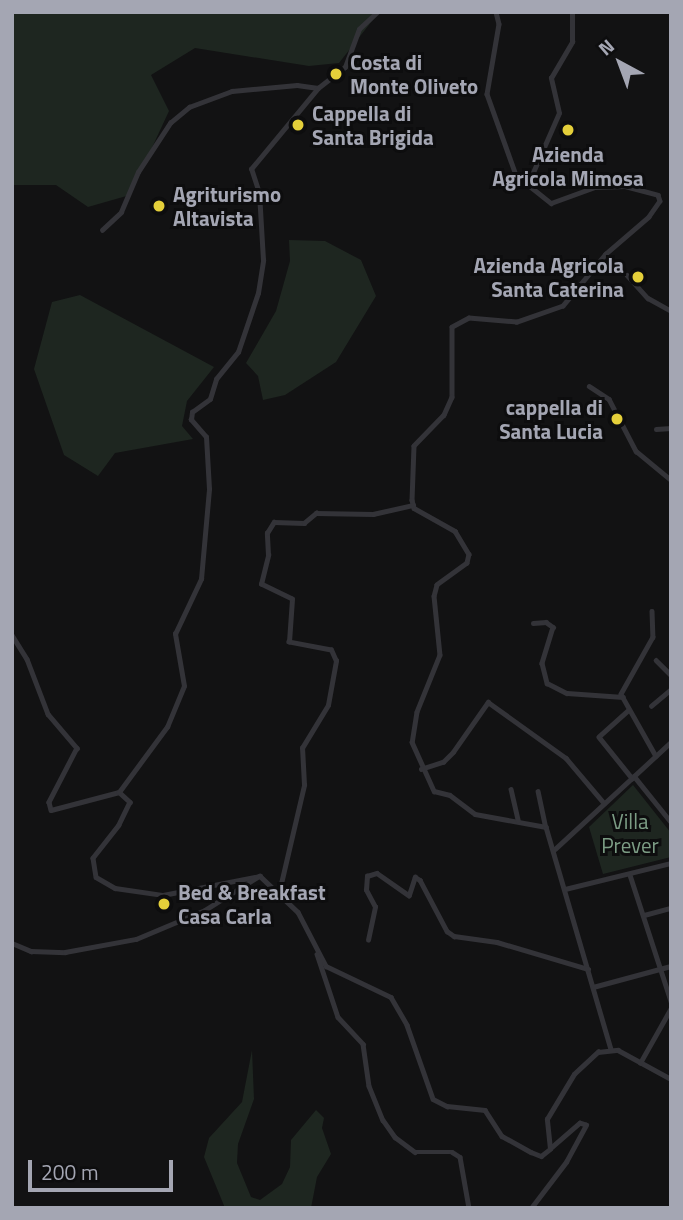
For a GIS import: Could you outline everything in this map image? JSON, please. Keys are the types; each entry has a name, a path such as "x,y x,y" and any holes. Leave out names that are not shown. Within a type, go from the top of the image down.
{"street":[{"path":"12,635 27,659 48,714 77,748 49,802 51,810 119,792 167,727 184,686 174,634 201,579 209,476 206,437 191,420 192,412 210,399 216,379 238,352 258,293 263,260 259,193 251,169 318,88 345,67 359,29 377,12"},
{"path":"413,505 414,446 444,415 452,397 452,327 464,318 517,322 556,310 570,300 610,250 655,210 658,195 625,186 595,187 551,202 516,175 487,94 499,24 496,12"},
{"path":"528,184 559,113 551,78 572,41 572,12"},
{"path":"102,230 121,212 138,172 170,123 189,107 232,91 297,85 318,88"},
{"path":"627,275 648,298 671,311"},
{"path":"589,386 609,399 636,451 671,480"},
{"path":"656,429 671,428"},
{"path":"279,892 304,785 302,748 328,705 336,661 331,650 289,642 292,599 261,584 268,555 267,533 274,522 304,523 316,513 373,514 413,505 455,531 469,554 467,563 445,577 434,596 440,655 427,680 412,737 421,769 434,791 450,794 470,813 544,825"},
{"path":"622,697 653,637 652,611"},
{"path":"533,623 546,622 553,627 542,663 547,683 567,693 622,697"},
{"path":"656,660 671,675"},
{"path":"651,706 671,689"},
{"path":"622,697 656,756"},
{"path":"421,769 443,762 488,702 566,758 604,803"},
{"path":"629,710 599,737 671,822"},
{"path":"555,849 671,742"},
{"path":"510,789 518,820"},
{"path":"538,791 544,825 555,849 611,1049"},
{"path":"119,792 128,796 128,810 91,862 101,882 125,890 177,894 260,876"},
{"path":"565,889 671,863"},
{"path":"368,940 375,907 366,890 367,876 377,873 409,895 415,877 420,880 447,932 454,936 497,942 588,969"},
{"path":"630,874 671,1001"},
{"path":"260,876 303,918 326,966 391,997 407,1025 433,1099 447,1106 485,1110 502,1136 537,1155 550,1149 580,1123 586,1125 566,1162 531,1208"},
{"path":"12,943 31,951 65,952 136,939 205,910 260,876"},
{"path":"644,915 671,908"},
{"path":"316,948 338,1017 363,1044 369,1086 383,1120 395,1138 415,1152 452,1152 460,1157 469,1208"},
{"path":"593,987 671,966"},
{"path":"640,1063 671,1008"},
{"path":"550,1149 545,1125 568,1082 592,1056 611,1049 671,1079"}],"green space":[{"path":"12,12 379,12 339,63 309,66 195,48 151,75 169,111 130,195 88,207 56,185 12,185"},
{"path":"289,240 325,241 361,260 376,296 336,362 285,395 263,400 258,376 246,363 276,311 290,261"},
{"path":"80,295 214,367 187,401 182,426 193,439 115,453 98,476 64,455 34,369 52,302"},
{"name":"Villa Prever","path":"633,785 671,833 671,857 603,874 589,827"},
{"path":"252,1050 254,1099 238,1144 237,1163 251,1197 260,1200 282,1184 290,1167 291,1140 316,1110 324,1118 322,1128 331,1154 317,1177 311,1208 225,1208 204,1157 209,1138 242,1102"}],"place":[{"name":"Costa di Monte Oliveto","path":"336,74"},
{"name":"Cappella di Santa Brigida","path":"298,125"},
{"name":"Azienda Agricola Mimosa","path":"568,130"},
{"name":"Agriturismo Altavista","path":"159,206"},
{"name":"Azienda Agricola Santa Caterina","path":"638,277"},
{"name":"cappella di Santa Lucia","path":"617,419"},
{"name":"Bed & Breakfast Casa Carla","path":"164,904"}]}
